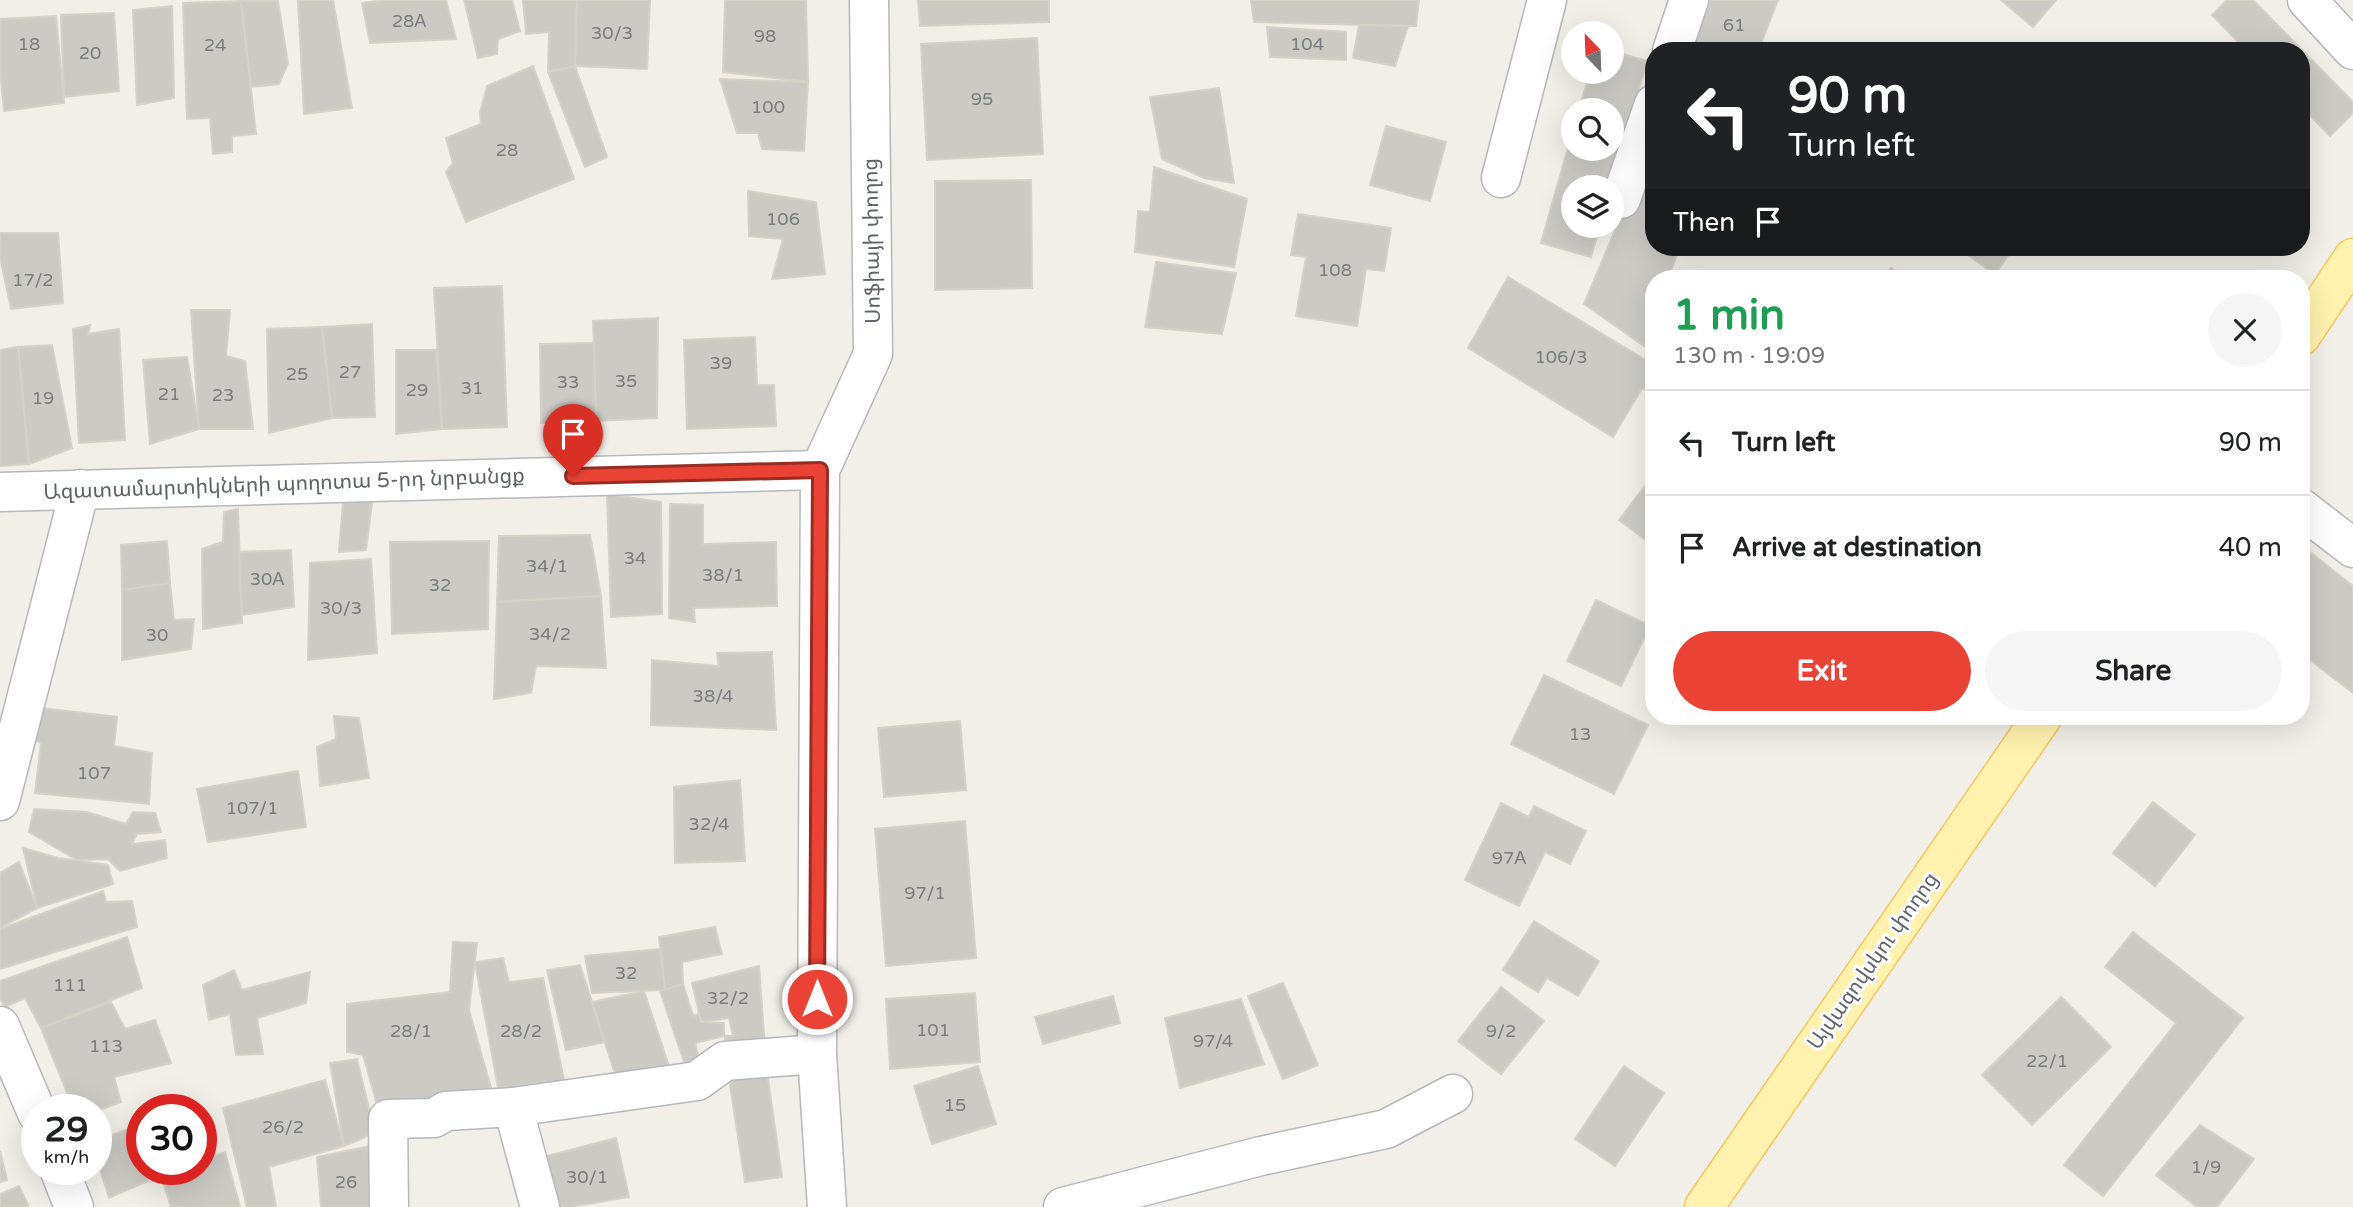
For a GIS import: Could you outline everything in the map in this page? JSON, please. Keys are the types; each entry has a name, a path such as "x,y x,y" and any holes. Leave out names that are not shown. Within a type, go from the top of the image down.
{"main road":[{"path":"2310,322 2353,258"},
{"name":"Այվազովսկու փողոց","path":"1704,1207 2037,725"}],"street":[{"name":"Սոֆիայի փողոց","path":"820,470 873,354 869,0"},
{"path":"1502,178 1547,0"},
{"path":"1675,42 1689,0"},
{"path":"2307,0 2353,50"},
{"path":"1624,190 1645,130"},
{"name":"Ազատամարտիկների պողոտա 5-րդ նրբանցք","path":"0,492 820,470"},
{"path":"820,470 817,1054 827,1207"},
{"path":"0,801 80,489"},
{"path":"2310,515 2353,548"},
{"path":"0,1026 29,1094"},
{"path":"389,1207 387,1119 434,1118 446,1111 513,1107 697,1081 725,1061 817,1054"},
{"path":"1063,1207 1261,1156 1386,1129 1453,1094"},
{"path":"513,1107 540,1207"},
{"path":"65,1185 74,1207"}],"building":[{"path":"298,0 333,0 352,108 304,114"},
{"path":"384,0 446,0 456,39 370,43 362,3"},
{"path":"464,0 512,0 520,31 498,39 497,54 478,58"},
{"path":"523,0 577,0 575,66 548,72 549,32 526,34"},
{"path":"577,0 650,0 647,69 575,66"},
{"path":"725,0 806,0 808,82 723,72"},
{"path":"918,0 1049,0 1049,22 920,26"},
{"path":"1251,0 1419,0 1416,26 1408,26 1254,22"},
{"path":"1711,0 1778,0 1762,42 1694,42"},
{"path":"2001,0 2056,0 2033,27"},
{"path":"2227,0 2253,0 2294,42 2238,42 2212,15"},
{"path":"241,1 256,134 232,136 232,152 213,154 210,118 187,119 183,3"},
{"path":"241,1 278,1 288,63 279,84 251,87"},
{"path":"172,6 174,98 137,105 133,10"},
{"path":"114,13 119,91 64,97 61,15"},
{"path":"56,16 64,103 4,111 0,69 0,19"},
{"path":"1359,25 1408,26 1395,66 1353,58"},
{"path":"1267,27 1346,32 1346,60 1270,57"},
{"path":"1037,38 1043,154 927,160 921,44"},
{"path":"1624,54 1645,60 1624,142 1624,98 1582,98 1587,84 1624,84"},
{"path":"2310,58 2353,102 2353,113 2330,136 2310,115"},
{"path":"533,66 574,179 466,222 446,172 453,163 446,138 481,124 480,112 487,86"},
{"path":"575,66 607,157 585,167 548,72"},
{"path":"720,79 808,82 804,151 762,149 758,133 737,133"},
{"path":"1219,88 1234,183 1204,178 1162,159 1150,97"},
{"path":"1386,126 1446,142 1430,201 1370,185"},
{"path":"1645,159 1645,256 1677,256 1671,270 1645,270 1645,347 1584,304 1612,238 1624,238 1624,209"},
{"path":"1564,161 1618,161 1614,175 1561,175 1561,238 1597,238 1591,257 1541,243"},
{"path":"1154,167 1247,199 1234,267 1135,252 1138,211 1150,212"},
{"path":"1031,180 1032,288 935,290 935,181"},
{"path":"748,191 816,202 825,274 772,279 783,239 749,236"},
{"path":"1298,214 1391,228 1384,271 1366,269 1357,326 1296,316 1306,257 1291,255"},
{"path":"0,233 58,233 63,303 11,309 0,257"},
{"path":"1969,256 2008,256 1998,270 1989,270"},
{"path":"1156,262 1236,273 1222,334 1145,327"},
{"path":"1508,277 1645,360 1645,390 1642,388 1613,437 1468,348"},
{"path":"502,286 507,427 442,429 434,288"},
{"path":"191,310 230,310 226,356 245,361 253,429 199,429"},
{"path":"658,318 657,418 596,421 593,321"},
{"path":"372,324 375,417 332,418 322,327"},
{"path":"90,325 88,334 119,329 125,440 79,443 73,329"},
{"path":"322,327 332,418 269,433 267,329"},
{"path":"755,337 757,385 774,385 776,426 687,429 684,340"},
{"path":"594,343 596,421 541,423 540,344"},
{"path":"52,345 72,448 29,464 18,347"},
{"path":"18,347 29,464 0,466 0,350"},
{"path":"396,350 436,350 442,429 396,434"},
{"path":"187,357 199,429 150,444 143,360"},
{"path":"1645,486 1645,539 1619,520"},
{"path":"607,494 661,502 662,614 611,617"},
{"path":"373,495 366,550 339,552 343,502"},
{"path":"670,504 703,505 703,544 776,542 777,606 694,608 695,622 669,618"},
{"path":"238,509 242,623 203,629 202,549 223,542 224,512"},
{"path":"590,535 601,596 497,602 499,536"},
{"path":"167,541 170,583 122,590 121,545"},
{"path":"489,541 488,629 392,634 390,542"},
{"path":"291,550 294,607 242,615 239,552"},
{"path":"2310,552 2353,586 2353,693 2310,660"},
{"path":"371,559 377,653 308,660 310,563"},
{"path":"170,583 174,620 194,619 191,649 122,660 122,590"},
{"path":"601,596 606,668 536,666 531,693 494,699 497,602"},
{"path":"1596,600 1645,624 1645,636 1621,686 1567,661"},
{"path":"772,652 776,730 651,725 652,660 719,666 717,653"},
{"path":"1544,675 1648,725 1614,794 1511,744"},
{"path":"33,707 117,717 114,746 152,753 149,804 35,793 41,743 30,738"},
{"path":"334,716 359,718 369,778 320,786 317,747 336,739"},
{"path":"960,721 966,790 884,797 878,728"},
{"path":"298,771 306,827 208,842 197,789"},
{"path":"740,780 745,861 675,863 674,787"},
{"path":"2153,802 2195,835 2155,886 2113,853"},
{"path":"1501,803 1529,817 1534,806 1586,831 1570,864 1545,852 1519,906 1465,880"},
{"path":"34,809 87,812 126,824 133,812 155,813 161,832 137,834 132,844 165,840 167,858 120,871 108,859 77,860 29,832"},
{"path":"965,821 976,958 886,966 875,829"},
{"path":"23,848 58,858 108,865 113,884 37,908"},
{"path":"19,862 37,908 0,928 0,873"},
{"path":"103,891 106,902 132,901 137,927 0,969 0,929"},
{"path":"1534,921 1599,961 1578,996 1547,978 1538,992 1503,970"},
{"path":"715,927 722,954 682,962 683,984 665,990 659,937"},
{"path":"2133,932 2243,1018 2103,1196 2064,1165 2176,1023 2105,967"},
{"path":"127,937 142,988 41,1028 25,998 5,1007 0,998 0,981"},
{"path":"453,942 477,943 469,1010 493,1095 379,1112 363,1055 347,1052 347,1004 450,992"},
{"path":"660,949 665,990 592,993 585,956"},
{"path":"503,958 509,982 543,978 564,1080 498,1088 475,962"},
{"path":"580,965 605,1042 566,1050 547,970"},
{"path":"759,966 765,1048 727,1043 724,1036 733,1036 729,1018 701,1022 692,983"},
{"path":"234,970 242,990 310,972 306,1003 257,1018 263,1054 236,1055 230,1014 209,1020 203,985"},
{"path":"1283,983 1318,1065 1283,1079 1248,996"},
{"path":"683,984 693,1016 699,1014 701,1022 724,1023 724,1036 695,1043 701,1069 687,1071 660,991"},
{"path":"1501,987 1544,1021 1501,1074 1458,1041"},
{"path":"644,991 669,1066 617,1080 592,1002"},
{"path":"975,993 980,1062 890,1069 886,999"},
{"path":"1113,996 1120,1023 1043,1044 1035,1017"},
{"path":"2061,997 2111,1047 2032,1125 1982,1075"},
{"path":"1241,999 1264,1064 1180,1088 1165,1018"},
{"path":"111,1002 125,1029 155,1020 171,1063 114,1077 121,1102 112,1105 112,1094 68,1094 41,1028"},
{"path":"357,1059 375,1133 344,1146 330,1063"},
{"path":"766,1065 782,1177 745,1182 728,1072"},
{"path":"978,1066 996,1124 932,1144 914,1086"},
{"path":"1624,1066 1664,1093 1615,1166 1575,1139"},
{"path":"325,1080 344,1146 269,1167 276,1207 247,1207 223,1108"},
{"path":"2200,1125 2254,1159 2217,1207 2197,1207 2156,1175"},
{"path":"126,1130 126,1185 139,1185 109,1198 105,1185 112,1185 112,1135"},
{"path":"616,1138 629,1197 570,1207 553,1207 547,1156"},
{"path":"370,1146 374,1207 321,1207 317,1157"},
{"path":"0,1151 7,1180 0,1182"},
{"path":"225,1152 240,1207 171,1207 164,1185 217,1185 217,1155"},
{"path":"19,1186 29,1207 0,1207 0,1194"}],"route":[{"path":"573,476 820,470 817,999"}]}
